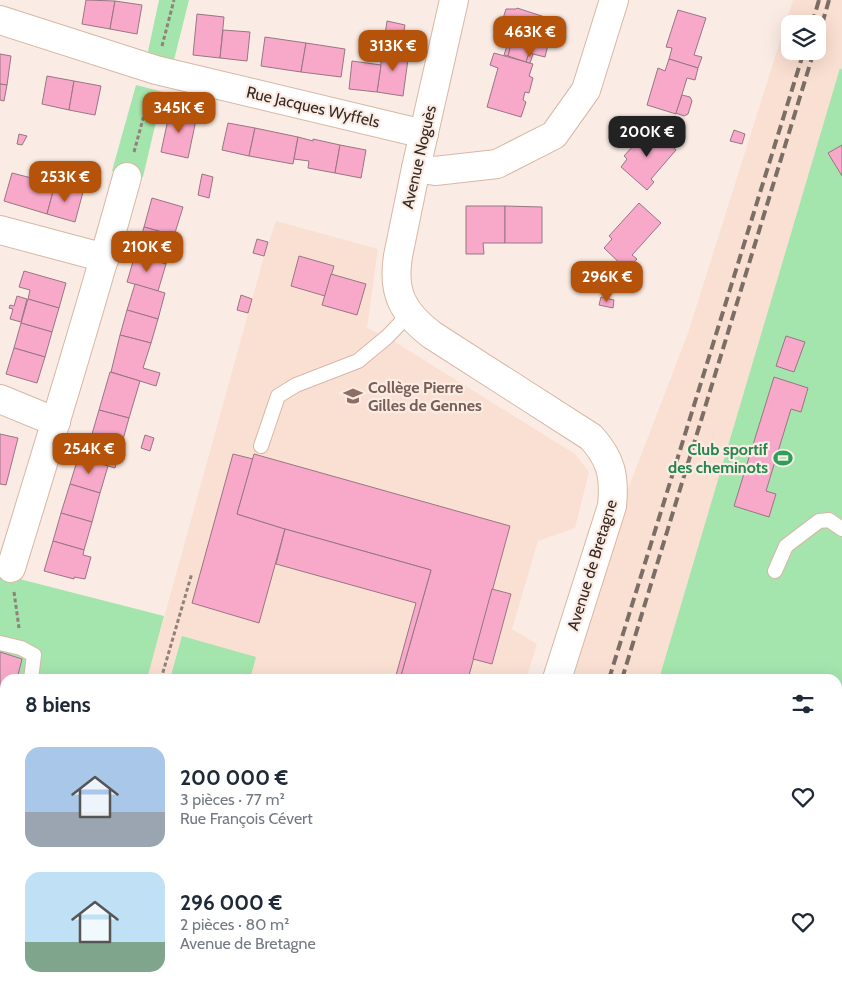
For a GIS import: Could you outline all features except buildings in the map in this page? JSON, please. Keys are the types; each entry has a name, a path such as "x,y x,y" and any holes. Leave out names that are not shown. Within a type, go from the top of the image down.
{"street":[{"name":"Avenue Noguès","path":"398,256 454,0"},
{"path":"416,168 435,171 497,164 554,136 586,90 614,0"},
{"name":"Rue Jacques Wyffels","path":"0,20 156,70 424,134"},
{"path":"11,568 105,258 127,177"},
{"path":"0,230 105,258"},
{"name":"Avenue de Bretagne","path":"398,256 396,268 398,292 409,314 418,324 432,335 591,437 601,448 608,462 614,488 612,506 559,674"},
{"path":"0,398 56,422"}],"lane":[{"path":"261,446 278,396 296,385 358,361 387,337 409,314"},
{"path":"775,572 786,546 819,521 829,520 842,529"},
{"path":"0,643 21,648 34,655 32,674"}],"path":[{"path":"11,568 21,648"},
{"path":"162,674 192,573"}],"shaded area":[{"path":"793,0 842,0 842,674 570,674 628,489 688,333 781,38 781,60 826,60 826,15 788,15"},
{"name":"Collège Pierre Gilles de Gennes","path":"276,221 378,249 367,328 387,337 575,454 589,472 575,528 538,541 512,629 537,644 528,674 148,674 264,256"}],"green space":[{"path":"159,0 189,0 173,64 147,56"},
{"name":"Club sportif des cheminots","path":"840,68 842,70 842,674 660,674"},
{"path":"136,85 163,92 143,177 112,171"},
{"path":"0,574 164,616 148,674 0,674"},
{"path":"182,636 256,657 251,674 171,674"}],"railway":[{"path":"815,15 819,0"},
{"path":"825,15 829,0"},
{"path":"611,674 801,60"},
{"path":"624,674 811,60"}],"place":[{"name":"Collège Pierre Gilles de Gennes","path":"353,396"},
{"name":"Club sportif des cheminots","path":"783,458"}]}
